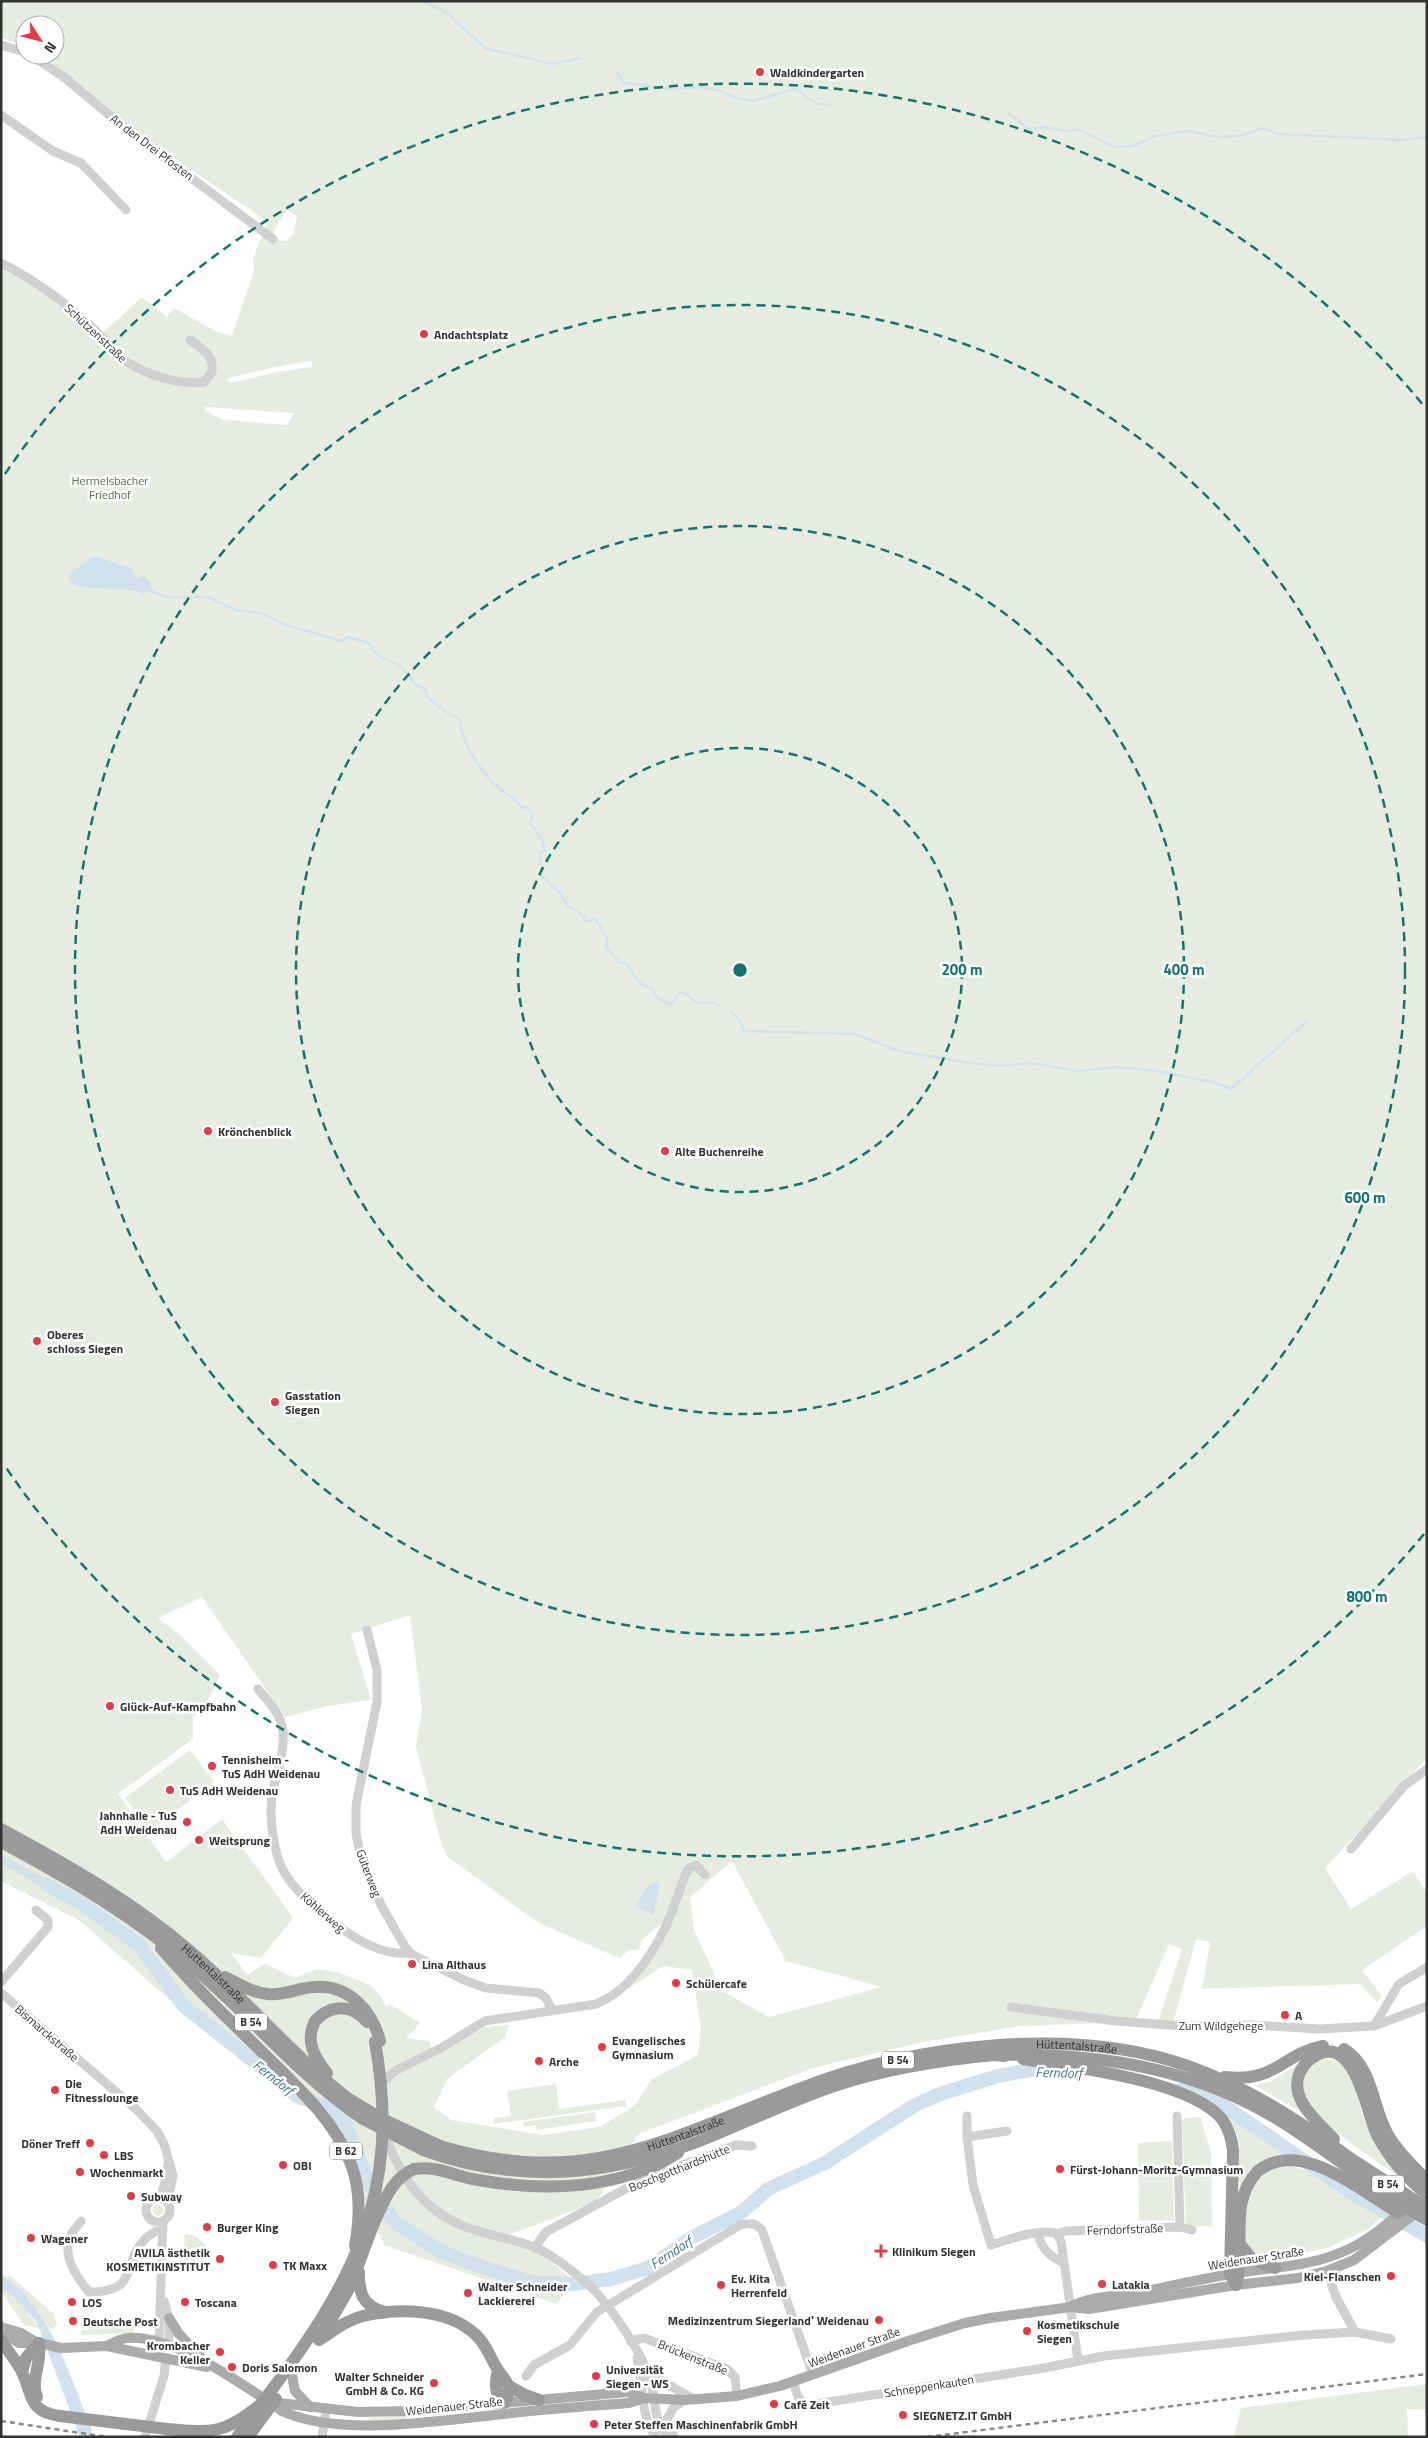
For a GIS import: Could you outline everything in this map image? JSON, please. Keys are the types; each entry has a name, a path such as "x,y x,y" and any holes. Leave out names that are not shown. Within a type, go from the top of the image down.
{"highway":[{"name":"Hüttentalstraße","path":"1,1830 118,1896 178,1940 212,1970 306,2062 346,2097 438,2150 518,2162 553,2163 597,2160 676,2138 829,2077 893,2060 962,2048 1033,2044 1083,2046 1164,2059 1210,2075 1275,2106 1350,2158 1423,2201"},
{"name":"Hüttentalstraße","path":"1,1842 87,1889 140,1924 216,1988 292,2063 330,2096 363,2119 393,2136 495,2169 544,2173 574,2172 632,2162 697,2142 806,2097 852,2081 929,2063 994,2055 1032,2054 1111,2059 1161,2069 1206,2084 1269,2114 1398,2203 1423,2201"},
{"name":"B 62","path":"140,1924 176,1965 306,2097 337,2135 352,2165 358,2198 359,2222 356,2265"},
{"name":"B 54","path":"212,1970 244,1987 265,1994 284,1994 313,1987 336,1989 358,2002 371,2017 378,2041"},
{"name":"B 62","path":"248,2437 319,2340 342,2303 374,2223 385,2172 388,2137 388,2093 378,2041 365,2020 353,2010 332,2008 321,2014 312,2027 310,2041 313,2052 319,2062 346,2097"},
{"name":"B 62","path":"237,2437 266,2403 312,2336 356,2265 380,2167 383,2117 378,2041"},
{"path":"1210,2075 1248,2078 1260,2076 1277,2069 1306,2051 1320,2046 1332,2045 1353,2054 1366,2073 1378,2112 1387,2132 1396,2148 1412,2166 1423,2201"},
{"path":"1350,2158 1300,2100 1298,2077 1309,2060 1323,2052 1332,2052 1347,2061 1359,2082 1378,2135 1423,2201"},
{"path":"994,2055 1116,2074 1157,2086 1197,2101 1215,2113 1226,2125 1232,2142 1235,2277"},
{"name":"B 54","path":"374,2223 394,2184 403,2175 414,2169 432,2169 494,2183 547,2186 596,2183 638,2174 660,2164 697,2142"},
{"path":"1235,2277 1242,2194 1258,2171 1272,2162 1284,2160 1308,2162 1427,2225"},
{"path":"1412,2166 1427,2170"},
{"path":"1239,2243 1252,2260 1275,2268"},
{"path":"356,2265 360,2294 364,2301 370,2307 390,2313"},
{"path":"319,2340 342,2324 363,2316 390,2313 429,2313 459,2322 481,2340 498,2370 512,2388 539,2400"},
{"path":"1,2340 27,2378 30,2397 39,2409 50,2415 202,2432 222,2429 239,2422 266,2403"},
{"path":"27,2378 40,2362 38,2343"},
{"path":"498,2370 496,2390 505,2408"},
{"path":"505,2408 512,2388"},
{"path":"167,2429 184,2437"}],"main road":[{"name":"Weidenauer Straße","path":"1235,2277 1298,2278 1327,2271 1354,2260 1423,2201"},
{"name":"Weidenauer Straße","path":"107,2346 126,2337 164,2342 212,2367 266,2403 296,2417 324,2422 403,2425 505,2408 539,2400 628,2392 648,2398 690,2400 736,2396 793,2381 965,2323 1071,2307 1087,2299 1140,2293 1311,2262 1339,2254 1390,2228"},
{"path":"169,2318 179,2334 212,2367"},
{"name":"Weidenauer Straße","path":"1,2327 21,2333 38,2343"},
{"name":"Weidenauer Straße","path":"1,2332 19,2343 38,2343 61,2348 107,2346 212,2367"},
{"path":"164,2342 166,2358"},
{"path":"292,2375 295,2391 310,2407"},
{"name":"Weidenauer Straße","path":"266,2403 358,2412 629,2403 648,2398"}],"street":[{"path":"1,45 15,49"},
{"name":"An den Drei Pfosten","path":"45,65 126,129 273,239"},
{"path":"1,115 53,151 80,162 126,210"},
{"name":"Schützenstraße","path":"1,263 25,274 49,290 94,329 128,364 168,379 185,383 204,382 212,372 212,360 210,356 190,340"},
{"name":"Güterweg","path":"367,1630 377,1670 377,1702 356,1805 356,1834 362,1858 374,1890 387,1918 410,1953"},
{"name":"Köhlerweg","path":"258,1689 277,1714 283,1730 279,1763 272,1794 272,1832 284,1872 305,1898 351,1935 397,1954 410,1953"},
{"path":"1351,1849 1404,1786 1427,1769"},
{"path":"656,2437 648,2424 648,2398 651,2383 646,2367 608,2305 566,2267 535,2247 450,2222 418,2196 407,2182 385,2136 378,2113 377,2102 383,2082 395,2072 439,2049 485,2021 596,2004 619,1990 642,1964 656,1942 673,1910 688,1869 696,1865 705,1875"},
{"path":"1,1982 48,1927 48,1920 36,1910"},
{"path":"410,1953 480,1986 539,1993 546,1998 552,2010"},
{"path":"1374,2026 1399,1984 1427,1966"},
{"name":"Bismarckstraße","path":"1,1993 136,2109 157,2131 164,2144 173,2176 168,2202 171,2211 169,2216 158,2225"},
{"name":"Zum Wildgehege","path":"1011,2007 1116,2021 1183,2026 1252,2025 1320,2029 1374,2026 1427,2006"},
{"path":"968,2116 967,2137 1007,2131"},
{"path":"1177,2116 1180,2228"},
{"name":"Ferndorfstraße","path":"967,2137 973,2185 991,2244 1038,2234 1052,2232 1057,2234 1066,2231 1180,2228 1192,2230"},
{"name":"Boschgotthardshütte","path":"535,2247 546,2232 640,2181 736,2145 752,2146"},
{"name":"Bismarckstraße","path":"164,2342 161,2246 158,2225 148,2217 146,2208 151,2200 159,2198 164,2186 169,2162"},
{"path":"159,2198 168,2202"},
{"path":"81,2221 70,2236 68,2245 75,2274 88,2292 106,2292 118,2287 127,2278 143,2241 158,2225"},
{"path":"526,2376 534,2366 570,2344 597,2312 740,2225 754,2224 762,2230 813,2374"},
{"path":"161,2246 172,2232"},
{"path":"1038,2234 1045,2251 1053,2258 1064,2263"},
{"path":"1057,2234 1064,2263 1078,2360"},
{"path":"1327,2271 1336,2297 1355,2332"},
{"name":"Bismarckstraße","path":"162,2296 169,2318 164,2342"},
{"name":"Schneppenkauten","path":"793,2381 798,2397 803,2403 816,2404 1078,2360 1153,2350 1304,2335 1355,2332 1391,2339"},
{"name":"Brückenstraße","path":"630,2341 644,2338 727,2369 735,2377 736,2396"},
{"path":"636,2351 648,2398 658,2423 667,2437"},
{"path":"145,2437 164,2376 166,2358"},
{"path":"646,2367 662,2381 690,2400"},
{"path":"674,2437 667,2425 667,2419 674,2407 690,2400"},
{"path":"322,2437 326,2410"}],"green space":[{"name":"Hermelsbacher Friedhof","path":"1,1 1427,1 1427,1758 1325,1868 1351,1909 1413,1871 1427,1893 1427,1926 1362,1970 1382,1996 1377,2002 1360,1984 1202,1989 1210,1942 1196,1939 1172,2027 1157,2025 1182,1949 1169,1944 1135,2022 1019,2026 918,2043 813,2068 638,2134 596,2202 505,2236 539,2252 573,2280 557,2304 384,2245 330,2125 187,2015 79,1920 1,1881 1,263 25,274 100,335 142,297 167,317 174,308 217,332 232,336 254,271 253,258 268,222 143,137 54,65 65,65 65,15 15,15 15,43 1,38","holes":["287,210 297,216 294,233 287,241 273,239 274,230","312,361 312,367 277,372 230,383 228,378","205,407 294,413 287,425 224,420 205,411","202,1597 285,1717 327,1706 371,1700 351,1634 410,1615 422,1710 416,1746 441,1843 448,1857 537,1922 619,1958 629,1950 639,1950 641,1940 673,1915 657,1952 613,1999 663,1966 692,1970 701,2029 698,2055 651,2080 635,2105 600,2127 543,2135 451,2120 434,2107 447,2079 505,2037 509,2025 485,2027 434,2054 429,2041 406,2038 420,2023 390,2004 386,2007 380,1995 370,1985 337,1972 316,1969 295,1978 265,1964 247,1975 230,1951 235,1954 261,1958 293,1918 222,1819 166,1862 118,1794 193,1739 193,1718 209,1698 220,1675 180,1635 158,1618","732,1861 786,1961 882,1987 769,2017 722,1991 694,1930 690,1897"]},
{"name":"TuS AdH Weidenau","path":"190,1750 214,1782 150,1831 125,1798"},
{"path":"1327,2059 1339,2062 1348,2069 1353,2079 1362,2113 1379,2146 1400,2177 1332,2128 1310,2105 1303,2090 1306,2072 1313,2064"},
{"path":"1296,2066 1298,2068 1302,2113 1255,2085 1269,2082"},
{"path":"556,2084 559,2109 626,2100 626,2106 494,2124 494,2118 511,2116 507,2091"},
{"path":"1225,2109 1286,2153 1271,2157 1259,2165 1240,2188 1238,2187 1238,2137"},
{"path":"595,2112 596,2121 537,2130 536,2125 524,2127 523,2122"},
{"path":"1200,2117 1211,2152 1212,2226 1186,2227 1182,2121 1185,2118"},
{"path":"1172,2141 1174,2220 1139,2221 1138,2143"},
{"path":"1280,2166 1294,2167 1322,2176 1335,2182 1385,2214 1368,2229 1328,2248 1275,2258 1261,2258 1246,2246 1245,2208 1247,2198 1257,2181"},
{"path":"158,2204 164,2210 158,2216 152,2210"},
{"path":"185,2234 195,2236 208,2247 190,2267 183,2271"},
{"path":"10,2276 54,2314 57,2324 51,2330 31,2302 6,2277"},
{"path":"1,2286 23,2306 39,2328 24,2325 1,2291"},
{"path":"128,2326 128,2328 134,2327 134,2333 81,2335 81,2331 88,2330 89,2327"},
{"path":"1427,2384 1427,2409 1407,2409 1408,2437 1234,2437 1241,2408"},
{"path":"419,2415 398,2420 364,2421 371,2418"}],"water":[{"path":"94,556 131,568 137,579 144,576 151,582 149,590 144,594 127,590 86,588 70,582 69,574"},
{"path":"1,1855 47,1879 63,1892 62,1898 1,1864"},
{"path":"656,1882 660,1885 653,1915 636,1906 646,1889"},
{"path":"1,2274 19,2288 46,2324 66,2364 91,2427 92,2437 80,2437 37,2323 23,2306 1,2286"}],"waterway":[{"path":"422,1 446,12 485,48 552,64 580,58"},
{"path":"617,72 624,83 673,89 699,87 718,90 737,98 753,101 795,89 817,104 831,105"},
{"path":"1008,113 1029,129 1043,127 1065,131 1081,130 1114,147 1133,146 1155,136 1189,131 1216,137 1239,136 1263,128 1279,134 1401,140 1427,137"},
{"path":"149,590 165,597 208,597 236,610 261,613 283,624 342,641 348,637 369,643 377,654 397,664 413,682 425,689 434,703 460,719 468,748 480,767 494,784 515,799 521,807 528,808 533,815 530,823 542,840 545,850 540,853 542,877 559,891 568,906 585,917 586,921 596,919 607,939 607,948 619,962 628,965 643,985 652,988 657,998 671,1004 679,993 682,992 698,1003 715,1003 719,1006"},
{"path":"731,1012 740,1020 744,1031 855,1034 899,1051 971,1063 1000,1066 1030,1063 1079,1071 1114,1067 1151,1070 1213,1082 1231,1089 1307,1021"},
{"name":"Ferndorf","path":"47,1885 81,1903 139,1945 184,2006 297,2096 323,2106 345,2122 368,2182 396,2223 440,2251 476,2265 534,2283 574,2284 611,2279 648,2268 691,2238 742,2212 768,2189 825,2163 915,2105 940,2094 998,2076 1031,2070 1070,2070"},
{"name":"Ferndorf","path":"1182,2089 1220,2103 1349,2191 1427,2236"}],"railway":[{"path":"927,2437 1427,2374"},
{"path":"1,2421 107,2437"}],"place":[{"name":"Waldkindergarten","path":"760,72"},
{"name":"Andachtsplatz","path":"424,334"},
{"name":"Krönchenblick","path":"208,1131"},
{"name":"Alte Buchenreihe","path":"665,1151"},
{"name":"Oberes schloss Siegen","path":"37,1341"},
{"name":"Gasstation Siegen","path":"275,1402"},
{"name":"Glück-Auf-Kampfbahn","path":"110,1706"},
{"name":"Tennisheim - TuS AdH Weidenau","path":"212,1766"},
{"name":"TuS AdH Weidenau","path":"170,1790"},
{"name":"Jahnhalle - TuS AdH Weidenau","path":"187,1822"},
{"name":"Weitsprung","path":"199,1840"},
{"name":"Lina Althaus","path":"412,1964"},
{"name":"Schülercafe","path":"676,1983"},
{"name":"A","path":"1285,2015"},
{"name":"Evangelisches Gymnasium","path":"602,2047"},
{"name":"Arche","path":"539,2061"},
{"name":"Die Fitnesslounge","path":"55,2090"},
{"name":"Döner Treff","path":"90,2143"},
{"name":"LBS","path":"104,2155"},
{"name":"OBI","path":"283,2165"},
{"name":"Fürst-Johann-Moritz-Gymnasium","path":"1060,2169"},
{"name":"Wochenmarkt","path":"80,2172"},
{"name":"Subway","path":"131,2196"},
{"name":"Burger King","path":"207,2227"},
{"name":"Wagener","path":"31,2238"},
{"name":"Klinikum Siegen","path":"881,2251"},
{"name":"AVILA ästhetik KOSMETIKINSTITUT","path":"220,2259"},
{"name":"TK Maxx","path":"273,2265"},
{"name":"Kiel-Flanschen","path":"1391,2276"},
{"name":"Latakia","path":"1102,2284"},
{"name":"Ev. Kita Herrenfeld","path":"721,2285"},
{"name":"Walter Schneider Lackiererei","path":"468,2293"},
{"name":"LOS","path":"72,2302"},
{"name":"Toscana","path":"185,2302"},
{"name":"Medizinzentrum Siegerland¹ Weidenau","path":"879,2320"},
{"name":"Deutsche Post","path":"73,2321"},
{"name":"Kosmetikschule Siegen","path":"1027,2331"},
{"name":"Krombacher Keller","path":"220,2352"},
{"name":"Doris Salomon","path":"232,2367"},
{"name":"Universität Siegen - WS","path":"596,2376"},
{"name":"Walter Schneider GmbH & Co. KG","path":"434,2383"},
{"name":"Café Zeit","path":"774,2404"},
{"name":"SIEGNETZ.IT GmbH","path":"903,2415"},
{"name":"Peter Steffen Maschinenfabrik GmbH","path":"594,2424"}]}
